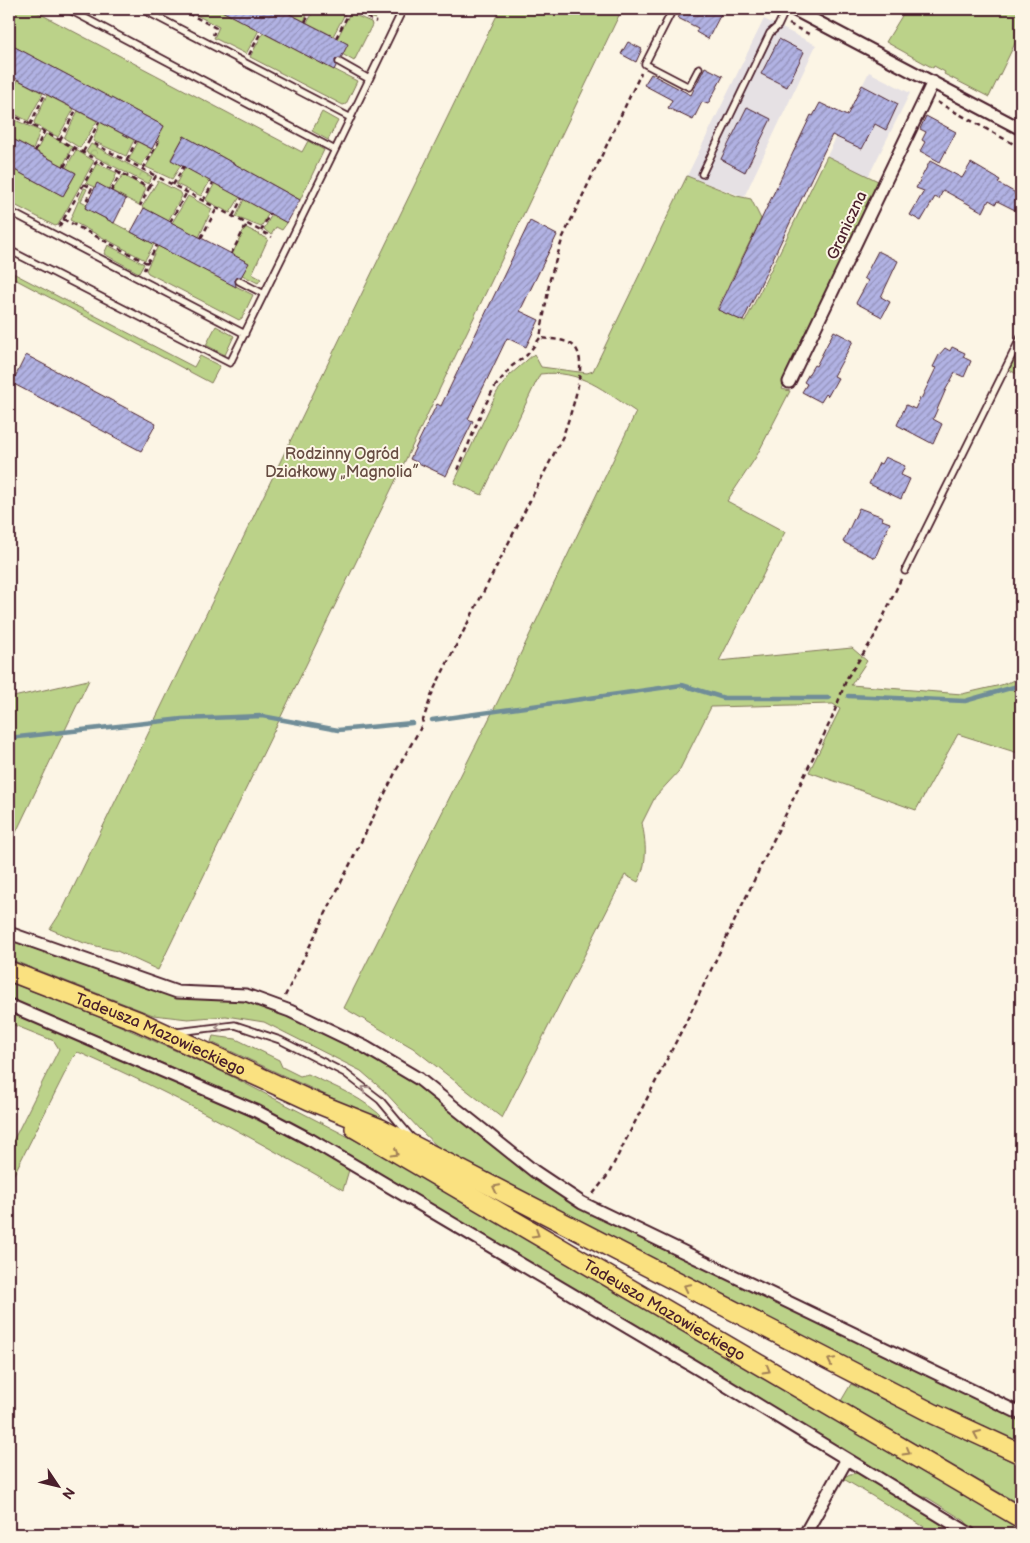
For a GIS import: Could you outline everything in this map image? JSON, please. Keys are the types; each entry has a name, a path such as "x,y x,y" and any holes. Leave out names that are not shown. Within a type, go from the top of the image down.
{"main road":[{"name":"Tadeusza Mazowieckiego","path":"9,971 138,1021 309,1100 381,1129 934,1414 1021,1454"},
{"name":"Tadeusza Mazowieckiego","path":"309,1100 389,1149 468,1193 1021,1518"}],"street":[{"path":"793,9 1021,129"},
{"name":"Graniczna","path":"789,382 933,82"},
{"path":"9,933 177,992 246,995 280,1006 365,1047 419,1080 534,1171 582,1203 1021,1414"},
{"path":"9,1005 247,1107 311,1140 970,1534"},
{"path":"805,1534 847,1459"}],"lane":[{"path":"68,9 335,150"},
{"path":"142,9 350,118"},
{"path":"9,250 230,363 403,9"},
{"path":"673,9 645,64 690,87 699,68"},
{"path":"702,174 770,33 781,20 786,9"},
{"path":"339,62 369,79"},
{"path":"9,211 245,334"},
{"path":"239,281 264,294"},
{"path":"905,571 1021,337"},
{"path":"163,1034 235,1026 280,1040 345,1074 380,1100 422,1150"}],"path":[{"path":"305,22 312,9"},
{"path":"336,38 351,9 376,22"},
{"path":"362,15 365,9"},
{"path":"758,9 816,37"},
{"path":"247,58 261,32"},
{"path":"458,470 482,411 494,388 512,366 528,355 540,338 550,279 563,237 645,64"},
{"path":"9,93 16,78"},
{"path":"30,124 45,94"},
{"path":"926,95 1021,148"},
{"path":"60,140 76,110"},
{"path":"9,113 149,188"},
{"path":"9,126 14,116"},
{"path":"83,152 99,122"},
{"path":"35,151 44,132"},
{"path":"89,141 272,237"},
{"path":"143,169 158,143 156,141"},
{"path":"126,160 136,142"},
{"path":"64,167 75,148"},
{"path":"55,235 97,160"},
{"path":"173,185 184,166"},
{"path":"111,191 121,172"},
{"path":"140,206 156,176"},
{"path":"203,201 213,182"},
{"path":"84,184 92,188 87,199 89,200"},
{"path":"170,222 187,192"},
{"path":"233,216 242,198"},
{"path":"201,238 217,208"},
{"path":"261,231 270,214"},
{"path":"230,254 247,224"},
{"path":"147,264 156,245"},
{"path":"280,1006 393,776 420,729 433,691 562,436 575,399 579,355 573,344 540,338"},
{"path":"582,1203 598,1189 608,1175 686,1022 832,718 847,678 873,639 905,571"}],"shaded area":[{"path":"764,19 816,45 744,197 687,176"},
{"path":"869,72 910,93 868,177 827,156"}],"green space":[{"path":"9,9 31,9 302,152 308,141 324,150 300,200 184,136 171,159 181,165 172,179 146,167 160,141 157,139 164,126 9,44"},
{"path":"185,9 218,9 259,30 246,54 214,38 219,27"},
{"path":"280,9 310,9 304,21"},
{"path":"315,9 346,9 333,36 307,23"},
{"path":"368,9 391,9 389,14 380,10 375,19 366,15"},
{"name":"Rodzinny Ogród Działkowy „Magnolia”","path":"500,9 622,9 158,970 117,951 84,943 50,929 63,909"},
{"path":"906,9 1021,9 1021,31 989,97 886,42"},
{"path":"350,13 371,22 372,25 354,61 342,54 337,39"},
{"path":"263,33 357,81 346,104 343,105 250,57"},
{"path":"18,80 43,93 28,121 9,111 9,100"},
{"path":"47,95 74,109 58,137 35,125 34,122"},
{"path":"78,111 97,121 80,148 64,138"},
{"path":"322,112 338,121 328,140 312,131"},
{"path":"15,120 40,131 33,150 9,137 9,130"},
{"path":"100,122 134,140 126,156 93,141"},
{"path":"46,134 72,147 63,166 36,151"},
{"path":"138,142 152,149 141,166 129,159"},
{"path":"91,144 152,177 148,184 86,152"},
{"path":"76,150 94,161 58,225 55,226 9,202 9,167 63,196 76,173 66,168"},
{"path":"827,156 880,182 782,389 790,391 756,457 727,501 785,532 719,661 852,648 867,661 851,685 962,694 1001,685 1021,678 1021,754 958,734 916,810 809,772 840,709 833,704 711,707 679,771 655,797 642,823 645,860 638,882 625,875 502,1118 413,1048 344,1008 498,701 636,412 602,389 580,378 555,373 540,374 482,495 454,483 497,392 510,375 534,354 541,367 587,373 593,371 687,176 737,196 751,199 761,219 717,309 745,322"},
{"path":"97,163 117,173 109,190 98,184 95,187 86,183"},
{"path":"185,167 210,181 201,196 176,184"},
{"path":"123,175 146,188 139,205 112,191"},
{"path":"158,181 181,193 182,196 168,221 142,207"},
{"path":"215,183 240,197 230,213 206,199"},
{"path":"84,188 87,189 81,201 87,204 85,208 154,244 145,260 70,220"},
{"path":"188,196 212,209 199,237 172,223"},
{"path":"244,199 269,213 261,227 236,217"},
{"path":"272,214 287,223 282,230 276,227 271,235 264,229"},
{"path":"245,227 268,239 252,274 261,279 258,283 242,275 248,263 232,255"},
{"path":"108,245 144,264 139,273 104,254"},
{"path":"158,246 253,295 242,318 239,320 148,273 146,270"},
{"path":"9,271 194,367 200,356 220,366 211,383 9,276"},
{"path":"216,326 234,336 225,355 206,345"},
{"path":"1021,345 1021,376 1009,370"},
{"path":"89,680 9,847 9,698"},
{"path":"9,940 173,996 189,999 233,1000 265,1005 360,1051 413,1083 535,1179 577,1206 1021,1420 1021,1445 928,1401 440,1149 383,1090 361,1071 264,1022 226,1016 188,1019 153,1015 9,959"},
{"path":"9,982 107,1020 221,1071 370,1148 1021,1528 1021,1534 980,1534 970,1528 965,1521 928,1498 920,1496 322,1140 195,1077 9,998"},
{"path":"9,1012 224,1103 308,1146 349,1170 343,1190 212,1117 146,1083 78,1052 73,1057 9,1184 9,1149 59,1049 54,1041 9,1023"},
{"path":"213,1036 236,1039 279,1060 282,1067 300,1076 308,1074 339,1088 368,1105 385,1120 384,1122 211,1042"},
{"path":"851,1384 1021,1466 1021,1505 841,1401"},
{"path":"859,1473 956,1534 936,1534 842,1478 850,1474"}],"building":[{"path":"218,9 280,9 348,44 341,58 335,60 336,66 334,70"},
{"path":"683,9 715,9 722,12 708,39 696,32 698,28 678,18"},
{"path":"779,39 804,52 787,87 761,74"},
{"path":"628,42 642,49 636,62 621,54"},
{"path":"13,46 164,126 152,149 9,75 9,55"},
{"path":"705,67 723,76 708,104 702,102 693,120 668,108 672,100 644,85 651,74 691,95"},
{"path":"862,85 898,104 886,130 875,124 862,149 832,135 743,321 718,310 811,115 813,116 820,103 847,116"},
{"path":"747,107 771,119 745,172 721,159"},
{"path":"926,116 956,132 940,162 920,151 925,142 922,140 926,132 920,129"},
{"path":"184,136 300,200 287,223 171,160"},
{"path":"9,137 76,173 63,196 9,167"},
{"path":"930,161 962,178 971,163 1000,180 998,183 1021,196 1021,213 997,201 996,204 989,200 983,212 943,190 939,199 935,197 921,221 910,215 924,191 916,188"},
{"path":"97,183 126,199 114,223 85,208"},
{"path":"144,208 249,263 241,277 235,278 236,287 131,232"},
{"path":"530,221 557,235 520,311 539,320 526,347 507,338 468,419 473,421 446,476 410,459 437,404 441,406"},
{"path":"878,251 898,261 881,297 890,302 882,317 856,303 868,281 864,278"},
{"path":"834,331 853,341 834,376 838,378 828,396 826,394 821,402 802,392 807,384 804,382 814,365 816,366"},
{"path":"952,347 965,353 963,357 971,361 964,377 955,373 946,389 933,419 942,424 933,444 897,425 906,405 915,409 921,399 936,368 933,367 939,355 945,348 950,351"},
{"path":"26,355 156,424 141,451 12,383"},
{"path":"885,457 905,466 901,475 910,479 901,499 869,484 879,463 881,464"},
{"path":"859,508 883,517 882,520 890,523 875,558 843,542"}],"waterway":[{"path":"432,720 682,685 724,698 829,698"},
{"path":"848,696 965,701 1021,685"},
{"path":"9,738 182,719 262,716 338,730 412,723"}]}
